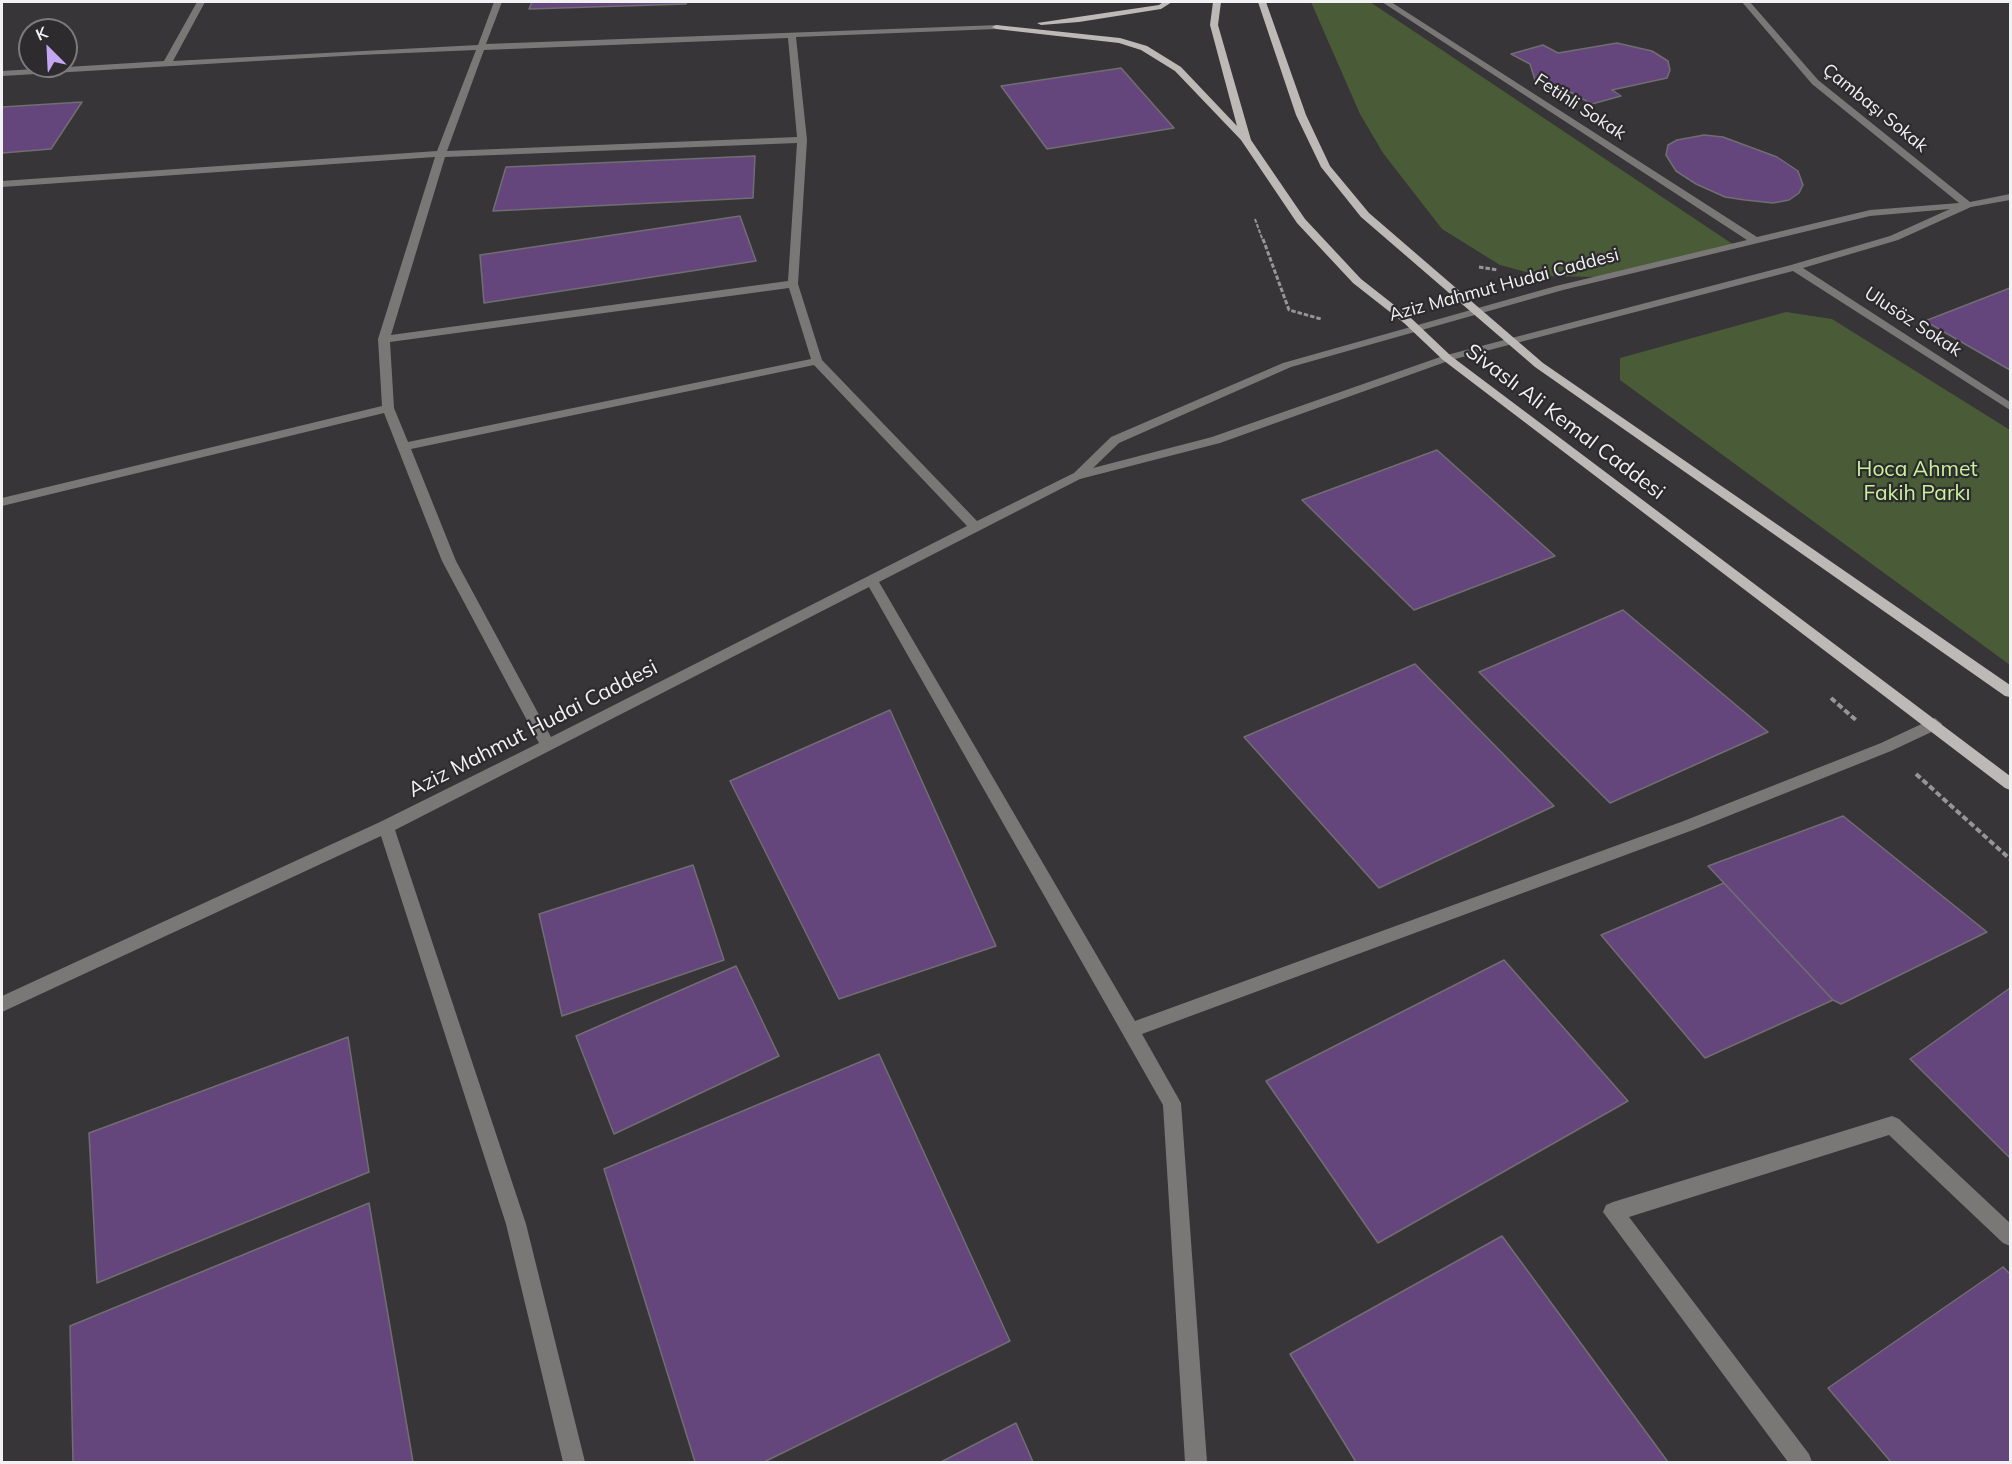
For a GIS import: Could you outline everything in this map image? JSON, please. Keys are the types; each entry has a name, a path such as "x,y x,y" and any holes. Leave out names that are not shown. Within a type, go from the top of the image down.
{"main road":[{"path":"996,27 1079,20 1161,7 1168,2"},
{"name":"Sivaslı Ali Kemal Caddesi","path":"1217,2 1214,25 1246,140 1301,221 1357,281 1417,329 1447,358 1935,724 2010,783"},
{"name":"Sivaslı Ali Kemal Caddesi","path":"1262,2 1301,115 1326,167 1365,215 1539,365 2010,692"},
{"path":"996,27 1110,39 1144,48 1178,69 1246,140"}],"street":[{"path":"167,64 201,2"},
{"path":"498,2 441,154 384,339 388,408 449,561 547,744"},
{"name":"Fetihli Sokak","path":"1386,2 1756,241"},
{"name":"Çambaşı Sokak","path":"1746,2 1815,82 1968,204"},
{"path":"2,74 359,52 996,27"},
{"path":"792,36 802,140 793,284 817,361 976,527"},
{"path":"2,184 441,154 802,140"},
{"name":"Aziz Mahmut Hudai Caddesi","path":"1076,476 1115,440 1287,365 1560,288 1870,213 1968,204 2010,197"},
{"name":"Aziz Mahmut Hudai Caddesi","path":"2,1004 386,827 1076,476 1216,440 1447,358 1796,267 1894,237 1968,204"},
{"name":"Ulusöz Sokak","path":"1796,267 2010,407"},
{"path":"384,339 793,284"},
{"path":"404,447 817,361"},
{"path":"2,502 388,408"},
{"path":"872,581 1172,1103 1196,1462"},
{"path":"1132,1030 1687,826 1886,747 1935,724"},
{"path":"386,827 516,1224 574,1462"},
{"path":"1801,1462 1613,1212 1892,1125 2010,1236"}],"green space":[{"path":"1311,2 1370,2 1734,245 1596,277 1541,276 1500,265 1442,229 1383,153 1360,114"},
{"name":"Hoca Ahmet Fakih Parkı","path":"1786,312 1832,319 2010,430 2010,665 1620,380 1620,358"}],"building":[{"path":"532,2 687,2 686,4 529,9"},
{"path":"1617,43 1652,51 1668,61 1670,70 1667,78 1612,90 1621,96 1592,104 1570,92 1535,80 1530,64 1511,54 1543,45 1558,53"},
{"path":"1121,68 1174,128 1047,149 1001,86"},
{"path":"82,102 51,149 2,153 2,107"},
{"path":"1704,135 1723,137 1777,157 1798,171 1803,185 1799,193 1789,200 1773,203 1725,197 1696,184 1676,171 1666,155 1668,145 1677,140"},
{"path":"755,156 753,198 493,211 506,167"},
{"path":"740,216 756,261 484,303 480,255"},
{"path":"2010,288 2010,370 1925,321"},
{"path":"1437,450 1555,556 1414,610 1302,500"},
{"path":"1623,610 1768,732 1610,803 1479,672"},
{"path":"1415,664 1554,806 1379,888 1244,737"},
{"path":"890,710 996,946 839,999 730,781"},
{"path":"1843,816 1987,932 1841,1004 1833,1000 1708,866"},
{"path":"693,865 724,960 562,1016 539,914"},
{"path":"1724,883 1833,1000 1705,1058 1601,935"},
{"path":"1504,960 1628,1101 1378,1243 1266,1081"},
{"path":"736,966 779,1056 614,1134 576,1036"},
{"path":"2010,988 2010,1158 1910,1059"},
{"path":"348,1037 369,1172 97,1283 89,1133"},
{"path":"879,1054 1010,1341 764,1462 695,1462 604,1169"},
{"path":"369,1203 413,1462 73,1462 70,1326"},
{"path":"1502,1236 1668,1462 1356,1462 1290,1354"},
{"path":"2003,1267 2010,1274 2010,1462 1891,1462 1828,1388"},
{"path":"1016,1423 1033,1462 941,1462"}]}
